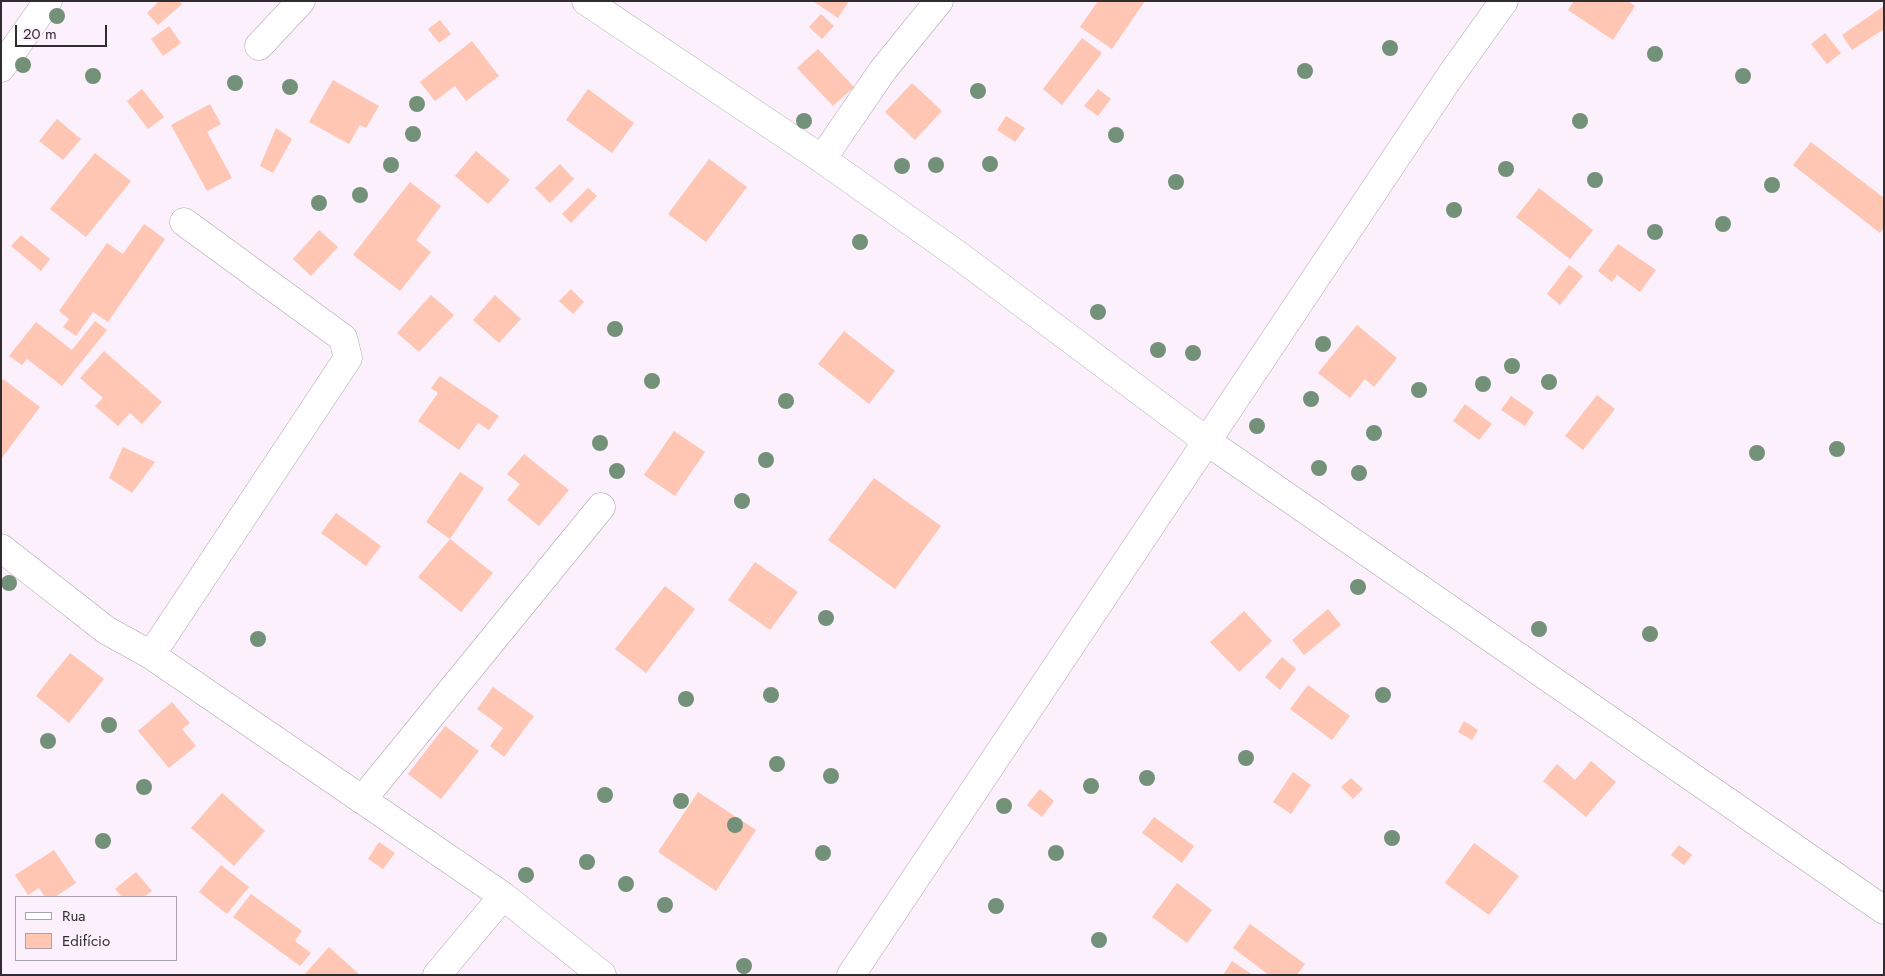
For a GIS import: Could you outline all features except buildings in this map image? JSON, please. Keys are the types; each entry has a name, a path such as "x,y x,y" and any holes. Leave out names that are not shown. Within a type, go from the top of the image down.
{"street":[{"path":"1,68 48,1"},
{"path":"259,46 301,1"},
{"path":"586,1 822,159 958,255 1208,442 1884,910"},
{"path":"822,159 883,70 939,1"},
{"path":"851,975 1451,75 1504,1"},
{"path":"151,654 348,358 343,338 184,222"},
{"path":"362,800 601,507"},
{"path":"1,548 106,630 151,654 503,896 602,975"},
{"path":"437,975 503,896"}]}
